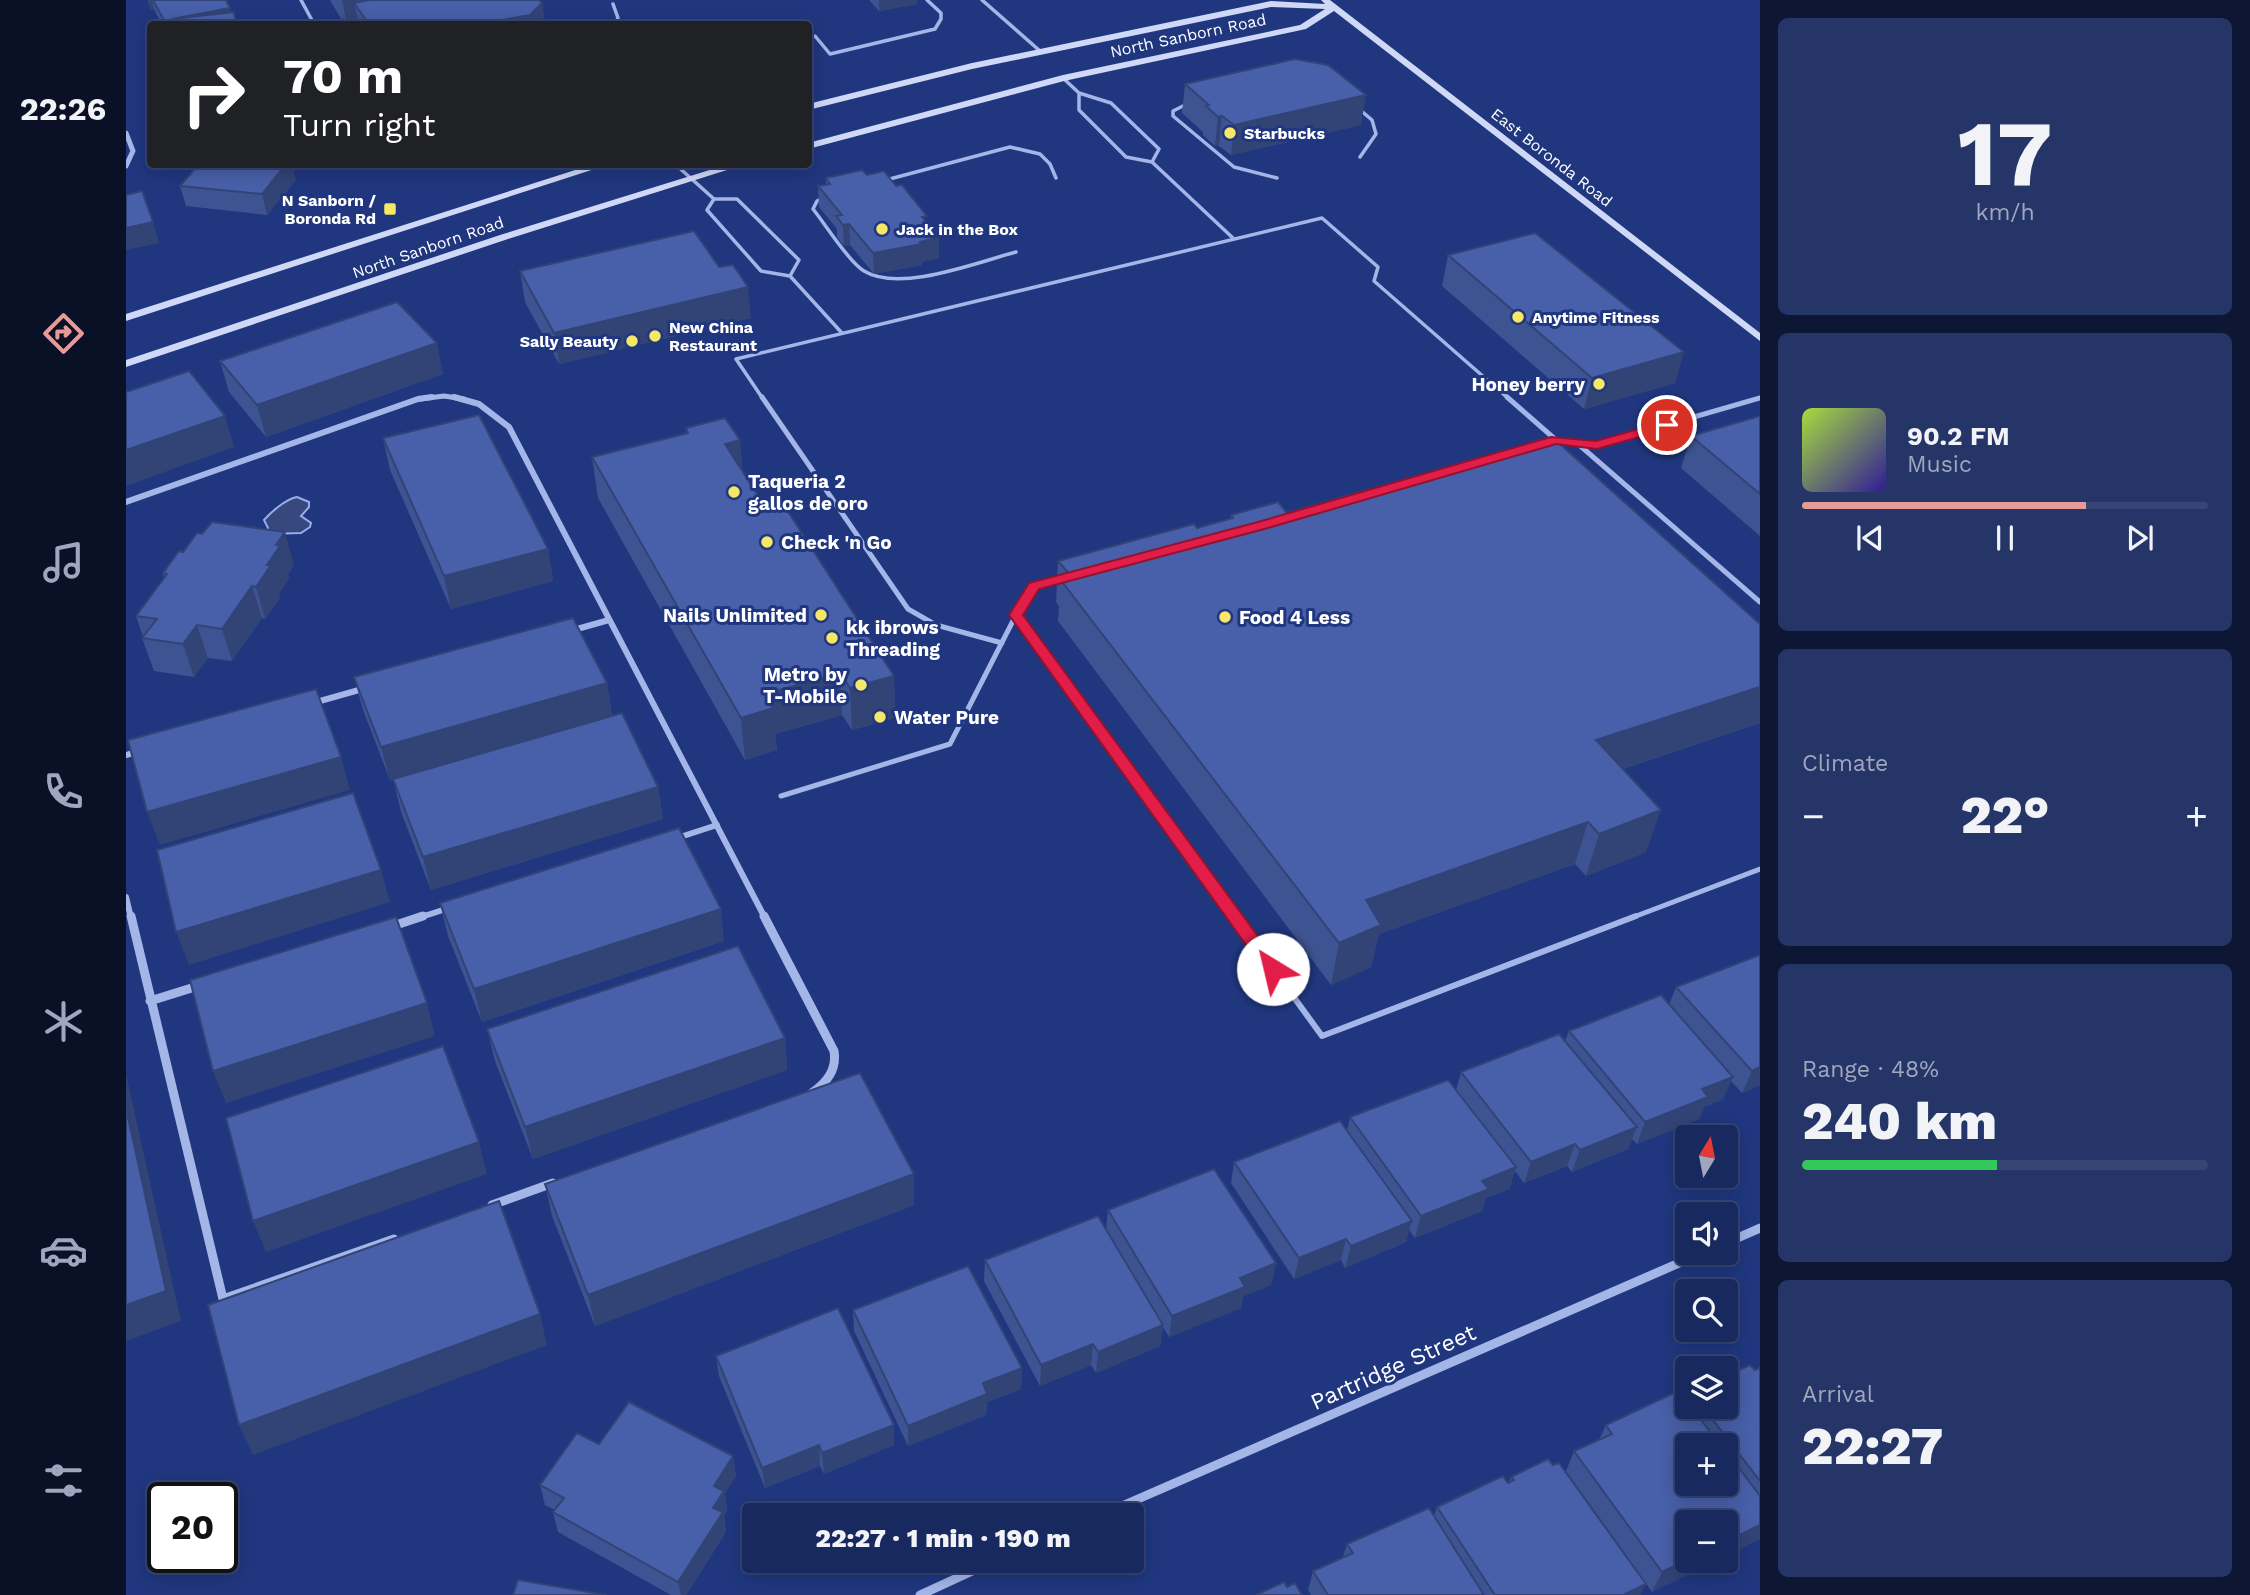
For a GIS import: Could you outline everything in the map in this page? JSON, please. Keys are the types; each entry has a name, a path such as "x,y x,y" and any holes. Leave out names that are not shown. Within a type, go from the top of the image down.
{"main road":[{"name":"North Sanborn Road","path":"812,106 1040,51 1271,4 1329,3"},
{"name":"North Sanborn Road","path":"812,145 1063,78 1303,27 1329,3"},
{"name":"East Boronda Road","path":"1329,3 1760,338"},
{"name":"North Sanborn Road","path":"126,317 592,168"},
{"name":"North Sanborn Road","path":"126,364 504,237 727,168"}],"street":[{"path":"126,132 133,151 126,166"},
{"path":"126,502 418,399 443,396 467,398 498,414 509,427 834,1051 836,1059 829,1078 812,1093 799,1097"},
{"path":"564,633 609,620"},
{"path":"311,704 377,685"},
{"path":"126,755 152,747"},
{"path":"668,841 717,825"},
{"path":"126,897 223,1298 403,1236"},
{"path":"377,931 455,906"},
{"path":"150,1001 212,982"},
{"path":"480,1209 557,1182"},
{"path":"1738,1238 1760,1228"},
{"name":"Partridge Street","path":"1129,1503 1675,1265"},
{"path":"920,1595 968,1573"}],"lane":[{"path":"301,0 312,21"},
{"path":"815,36 830,54 934,29 942,13 927,0"},
{"path":"982,0 1040,51"},
{"path":"613,4 616,21"},
{"path":"1063,78 1079,93 1111,103 1159,149 1152,162"},
{"path":"1079,93 1079,110 1126,156 1152,162 1234,239"},
{"path":"1191,103 1177,108 1173,116 1234,167 1277,178"},
{"path":"1357,108 1372,120 1376,129 1373,141 1360,157"},
{"path":"883,181 1010,148 1025,148 1041,154 1054,167 1056,178"},
{"path":"680,168 714,199 737,199 799,260 790,276"},
{"path":"830,195 817,201 813,209 862,270 874,276 906,278 1016,252"},
{"path":"714,199 707,210 761,271 790,276 841,332"},
{"path":"1002,643 936,625 908,609 736,359 1322,218 1378,267 1374,281 1556,440"},
{"path":"1543,444 1556,440 1597,445 1760,397"},
{"path":"1577,443 1760,602"},
{"path":"781,796 950,744 1016,615 1034,586 1073,575"},
{"path":"1016,615 1322,1036 1760,869"}],"water":[{"path":"297,497 309,502 309,507 301,516 311,523 310,527 301,533 266,534 268,528 264,520 284,503"}],"building":[{"path":"153,0 226,0 230,8 172,19 234,12 236,21 164,21"},
{"path":"369,0 539,0 542,3 530,15 495,21 367,21 354,3"},
{"path":"1295,59 1328,65 1366,95 1234,125 1222,116 1218,117 1206,106 1209,105 1185,84"},
{"path":"196,168 283,168 262,194 180,186"},
{"path":"862,170 867,175 884,171 896,186 902,185 927,216 922,217 939,237 920,242 922,244 873,253 849,224 843,225 836,216 842,215 818,186 830,184 826,178"},
{"path":"142,191 153,222 126,228 126,195"},
{"path":"694,231 719,267 733,265 748,287 554,333 520,271"},
{"path":"1535,233 1684,352 1592,378 1448,255"},
{"path":"397,302 437,343 257,405 220,361"},
{"path":"189,371 225,416 126,450 126,392"},
{"path":"479,415 548,549 444,576 383,438"},
{"path":"1760,416 1760,494 1691,436"},
{"path":"725,418 740,440 725,444 763,503 780,499 894,676 850,688 840,673 765,694 773,708 741,718 592,457 688,433 686,428"},
{"path":"1552,437 1760,624 1760,687 1596,740 1661,810 1599,834 1588,822 1366,900 1381,925 1339,943 1060,579 1071,576 1058,561 1194,524 1197,528 1278,502 1287,513"},
{"path":"212,522 285,532 276,545 280,546 267,565 271,565 256,587 252,586 222,629 197,625 183,644 142,638 157,619 136,616 167,574 163,573 179,551 183,552 197,533 202,534"},
{"path":"573,618 607,683 381,747 354,677"},
{"path":"316,689 341,757 147,812 128,740"},
{"path":"622,713 658,787 423,857 393,779"},
{"path":"353,793 381,870 176,932 157,850"},
{"path":"679,828 721,909 474,989 440,903"},
{"path":"396,917 427,1003 213,1071 190,980"},
{"path":"738,946 785,1038 525,1127 487,1029"},
{"path":"1760,955 1760,1067 1752,1071 1676,987"},
{"path":"1661,995 1733,1077 1702,1089 1708,1097 1645,1122 1569,1031"},
{"path":"1559,1034 1637,1127 1580,1150 1575,1144 1531,1162 1461,1072"},
{"path":"443,1046 479,1142 253,1221 226,1118"},
{"path":"860,1073 914,1174 588,1295 545,1184"},
{"path":"1448,1080 1516,1167 1482,1181 1489,1189 1421,1216 1350,1117"},
{"path":"126,1108 166,1291 126,1305"},
{"path":"1340,1121 1412,1221 1351,1246 1346,1239 1299,1258 1234,1162"},
{"path":"1214,1169 1276,1263 1240,1278 1245,1287 1172,1316 1108,1210"},
{"path":"499,1201 540,1314 239,1425 208,1305"},
{"path":"1098,1216 1163,1325 1098,1352 1093,1344 1041,1365 985,1260"},
{"path":"968,1266 1022,1368 983,1383 987,1394 908,1426 853,1310"},
{"path":"838,1308 894,1425 822,1453 819,1445 762,1468 716,1356"},
{"path":"1750,1365 1755,1370 1760,1368 1760,1481 1738,1452 1738,1433 1723,1433 1712,1419 1738,1419 1738,1370"},
{"path":"1675,1392 1675,1419 1700,1419 1711,1433 1675,1433 1675,1496 1738,1496 1738,1467 1760,1496 1760,1525 1738,1536 1738,1510 1675,1510 1675,1566 1662,1572 1574,1451 1612,1434 1606,1425"},
{"path":"629,1402 733,1456 714,1486 724,1491 713,1508 723,1512 678,1582 553,1512 564,1498 540,1485 577,1433 599,1444"},
{"path":"1548,1459 1553,1465 1559,1463 1646,1584 1623,1595 1495,1595 1437,1507 1503,1476 1508,1483 1514,1480 1511,1477"},
{"path":"1429,1508 1484,1595 1328,1595 1313,1571 1353,1553 1347,1544"},
{"path":"518,1580 606,1595 513,1595"},
{"path":"1284,1582 1287,1587 1295,1583 1302,1595 1256,1595"}],"place":[{"name":"Starbucks","path":"1230,133"},
{"name":"N Sanborn / Boronda Rd","path":"390,209"},
{"name":"Jack in the Box","path":"882,229"},
{"name":"Anytime Fitness","path":"1518,317"},
{"name":"New China Restaurant","path":"655,336"},
{"name":"Sally Beauty","path":"632,341"},
{"name":"Honey berry","path":"1599,384"},
{"name":"Taqueria 2 gallos de oro","path":"734,492"},
{"name":"Check 'n Go","path":"767,542"},
{"name":"Nails Unlimited","path":"821,615"},
{"name":"Food 4 Less","path":"1225,617"},
{"name":"kk ibrows Threading","path":"832,638"},
{"name":"Metro by T-Mobile","path":"861,685"},
{"name":"Water Pure","path":"880,717"}],"route":[{"path":"1273,969 1016,615 1034,586 1263,525 1556,440 1597,445 1667,425"}]}
